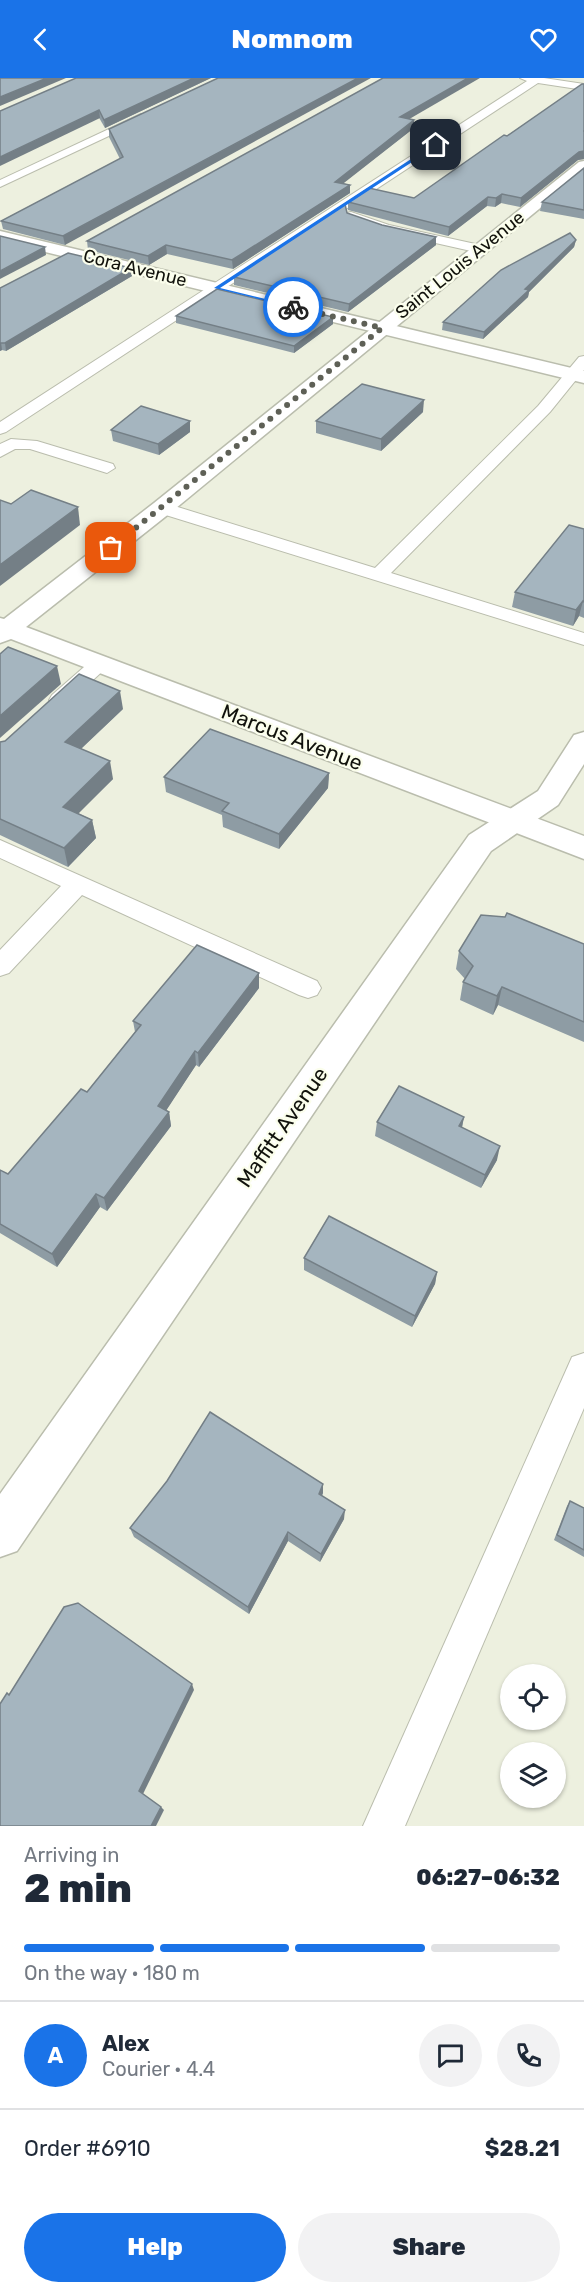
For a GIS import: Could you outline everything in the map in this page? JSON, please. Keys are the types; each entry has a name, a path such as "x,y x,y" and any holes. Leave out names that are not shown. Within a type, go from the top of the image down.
{"street":[{"name":"Saint Louis Avenue","path":"2,630 162,508 584,165"},
{"name":"Cora Avenue","path":"0,236 577,375"},
{"path":"48,263 88,241"},
{"name":"Marcus Avenue","path":"2,630 99,664 584,848"},
{"name":"Maffitt Avenue","path":"0,1534 480,843 548,798 584,741"}],"lane":[{"path":"0,429 531,79 584,87"},
{"path":"0,184 149,113"},
{"path":"351,216 386,228 480,249"},
{"path":"379,575 577,375 584,360"},
{"path":"0,452 11,444 31,444 107,468"},
{"path":"162,508 584,639"},
{"path":"41,716 99,664"},
{"path":"0,848 308,988"},
{"path":"0,966 78,884"},
{"path":"384,1826 584,1369"}],"building":[{"path":"0,78 47,78 0,97"},
{"path":"76,78 194,78 104,120 99,110 0,157 0,111"},
{"path":"218,78 358,78 63,236 1,221 123,157 109,129"},
{"path":"383,78 468,78 400,117 414,120 335,182 350,185 232,260 166,245 148,256 87,241"},
{"path":"584,84 584,151 579,152 521,198 502,194 496,198 488,197 449,227 348,202 369,188 414,198"},
{"path":"584,168 584,210 542,202"},
{"path":"345,204 347,213 382,225 436,237 349,304 234,277"},
{"path":"570,233 576,240 525,289 529,290 484,332 443,322 501,270"},
{"path":"0,236 45,247 0,271"},
{"path":"68,253 131,268 5,343 0,343 0,288"},
{"path":"217,289 333,317 294,346 176,316"},
{"path":"362,384 424,400 381,439 316,421"},
{"path":"141,406 190,421 158,444 111,430"},
{"path":"31,490 78,507 0,565 0,500 11,504"},
{"path":"569,525 584,529 584,602 576,610 515,592"},
{"path":"8,647 57,666 0,716 0,654"},
{"path":"79,674 120,691 65,742 110,761 63,807 92,820 64,848 0,819 0,742 5,741"},
{"path":"210,729 329,773 279,834 222,811 229,803 164,777"},
{"path":"507,913 584,944 584,1022 502,987 497,996 463,982 473,966 459,951 481,915 505,917"},
{"path":"197,945 259,973 198,1053 195,1051 158,1106 169,1112 104,1198 96,1194 52,1254 0,1224 0,1170 8,1174 81,1089 87,1092 141,1025 133,1021"},
{"path":"399,1086 464,1117 459,1126 500,1146 485,1175 377,1122"},
{"path":"329,1216 437,1272 415,1316 304,1258"},
{"path":"210,1412 323,1484 319,1494 345,1510 321,1554 288,1532 248,1607 130,1528 167,1481"},
{"path":"570,1501 584,1508 584,1550 557,1535"},
{"path":"78,1603 192,1684 139,1791 161,1807 151,1826 0,1826 0,1704 7,1693 9,1695 64,1607"}],"way so far":[{"path":"111,548 382,328 293,307"}],"route":[{"path":"293,307 216,288 436,145"}]}
